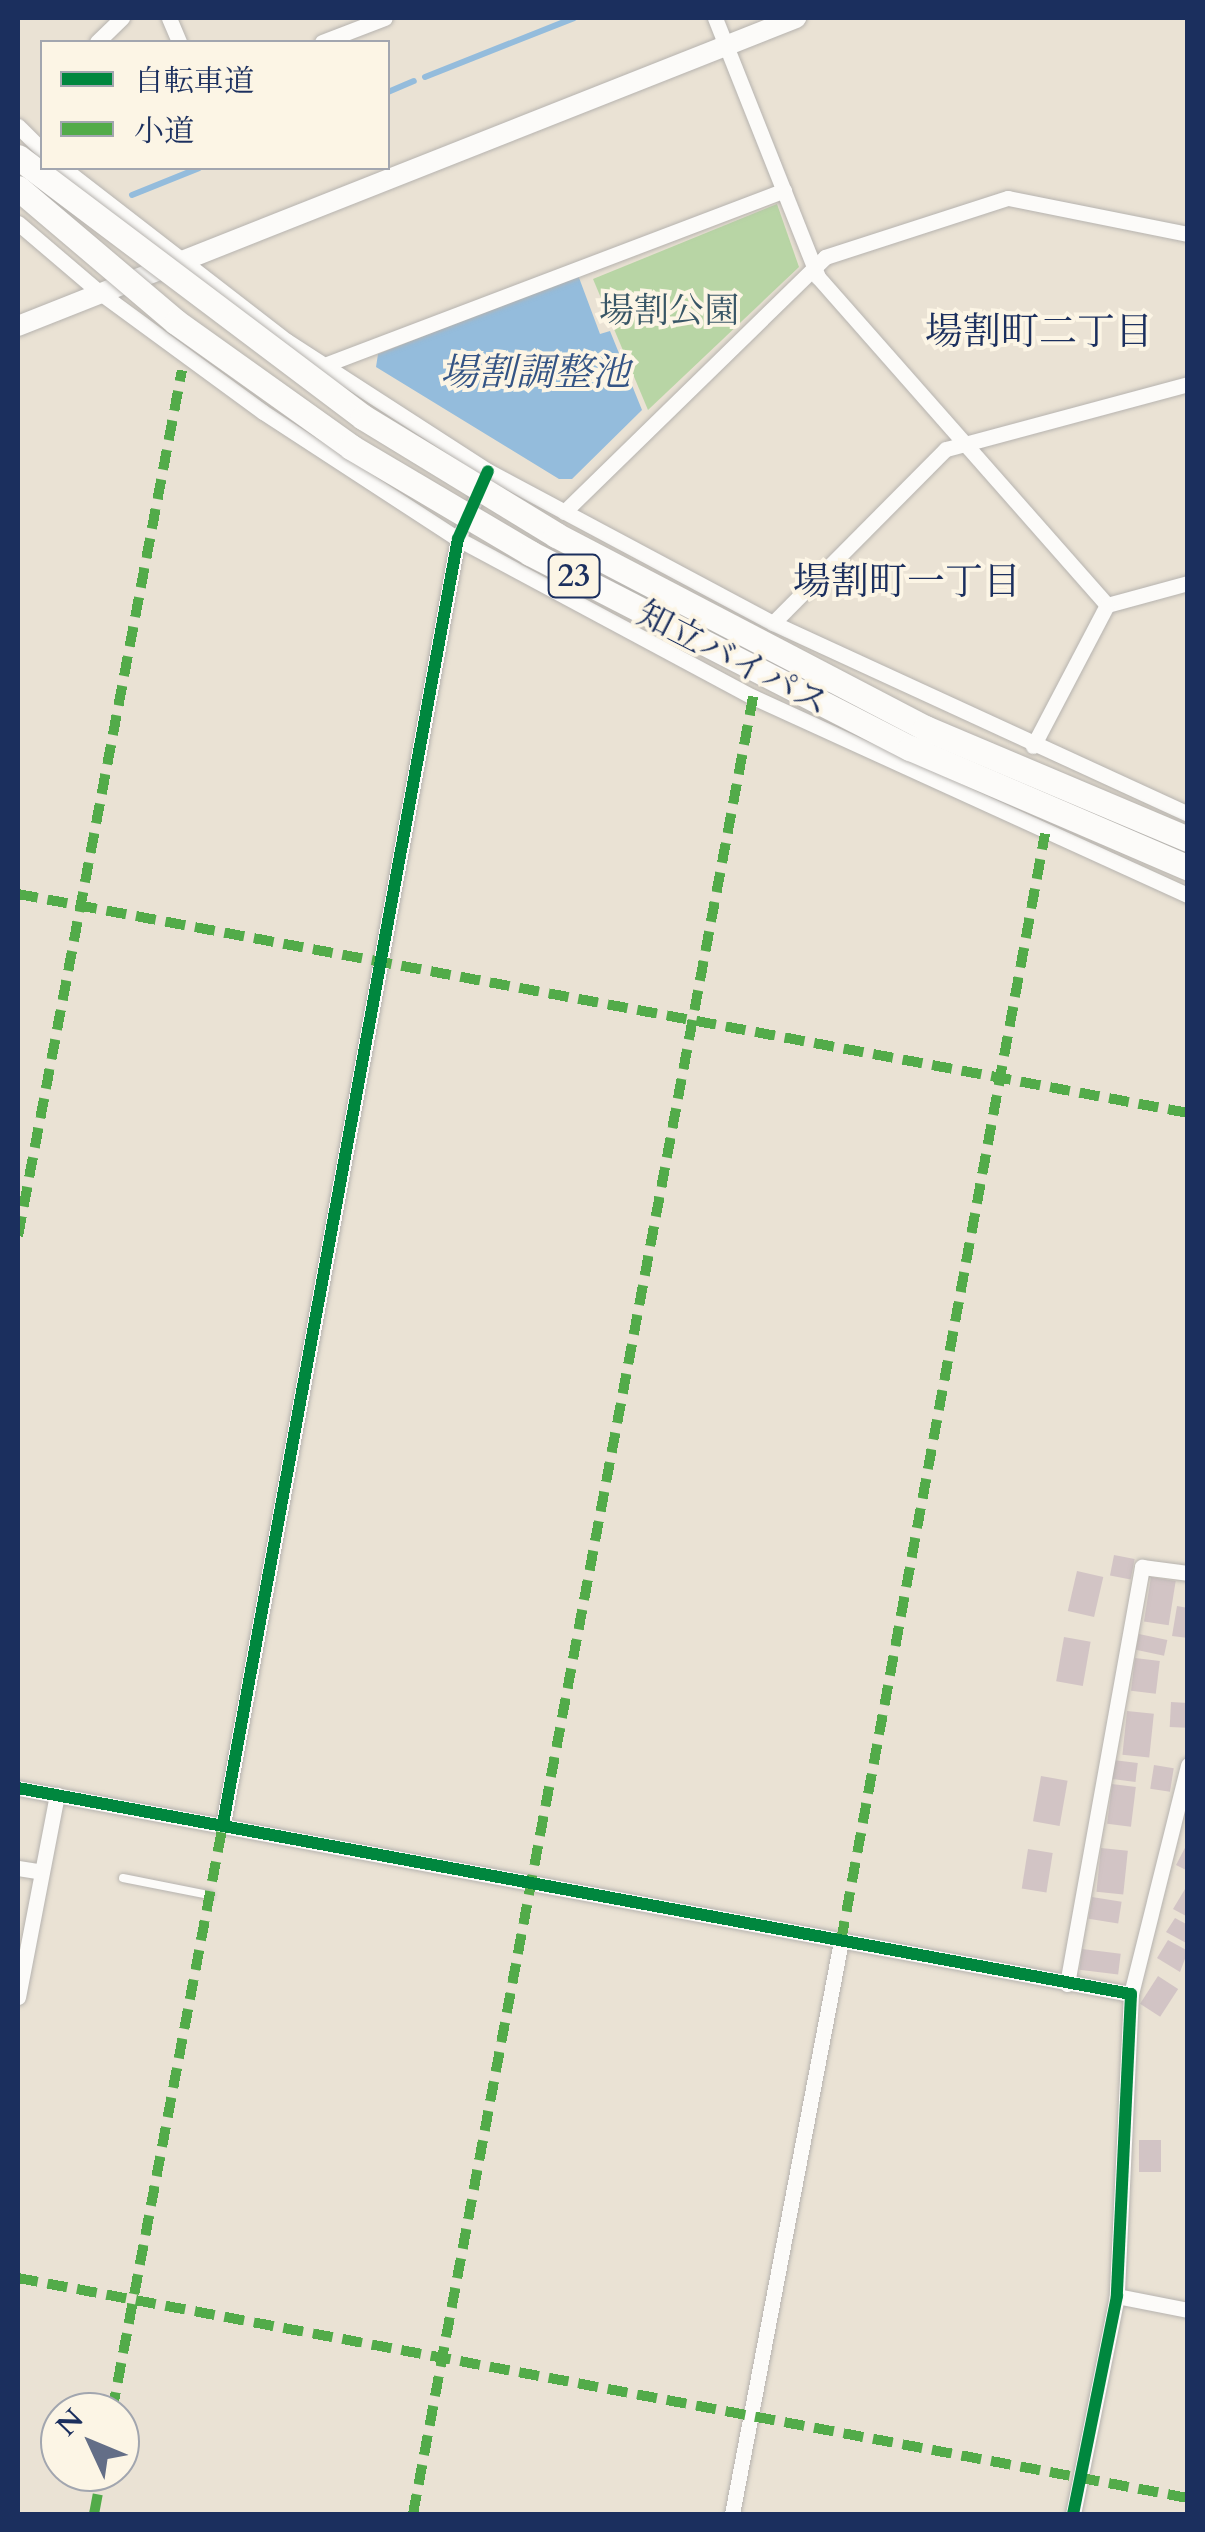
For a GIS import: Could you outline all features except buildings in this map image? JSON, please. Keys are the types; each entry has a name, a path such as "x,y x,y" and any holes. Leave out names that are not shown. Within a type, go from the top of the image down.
{"highway":[{"name":"知立バイパス","path":"18,157 362,416 556,535 924,728 1188,839"},
{"name":"知立バイパス","path":"18,188 176,322 335,436 530,553 910,748 1188,868"}],"street":[{"path":"99,40 122,18"},
{"path":"327,40 385,18"},
{"path":"715,18 814,267 1107,605"},
{"path":"18,326 796,18"},
{"path":"18,126 40,148"},
{"path":"66,170 179,261 488,472 773,624 1070,764 1188,814"},
{"path":"327,364 784,190"},
{"path":"564,512 825,257 1008,198 1188,234"},
{"path":"18,223 185,363 458,538 753,697 1044,834 1188,895"},
{"path":"773,624 946,449 962,441 1188,384"},
{"path":"223,1824 458,538 488,472"},
{"path":"1033,746 1107,605 1188,583"},
{"path":"1044,834 1070,764"},
{"path":"1067,1984 1142,1567 1188,1574"},
{"path":"1073,2514 1117,2296 1131,1994 1188,1765"},
{"path":"18,1788 1131,1994"},
{"path":"18,1998 56,1795"},
{"path":"18,1868 42,1872"},
{"path":"732,2514 841,1941"},
{"path":"1117,2296 1188,2310"}],"lane":[{"path":"123,1878 209,1895"}],"green space":[{"name":"場割公園","path":"777,204 799,267 648,410 593,279"}],"water":[{"name":"場割調整池","path":"578,275 600,334 610,331 642,410 572,479 559,479 376,367 378,354"}],"waterway":[{"path":"425,77 574,18"},
{"path":"390,91 414,81"},
{"path":"132,195 194,170"}],"marked path":[{"path":"18,1236 182,370"},
{"path":"413,2514 753,697"},
{"path":"841,1941 1045,834"},
{"path":"18,894 1188,1113"},
{"path":"116,2392 223,1824"},
{"path":"18,2278 1188,2498"},
{"path":"94,2514 98,2492"}],"cycle path":[{"path":"223,1824 458,539 488,471"},
{"path":"18,1788 1131,1994 1117,2296 1073,2514"}],"district":[{"name":"場割町二丁目","path":"1039,333"},
{"name":"場割町一丁目","path":"907,583"}]}
